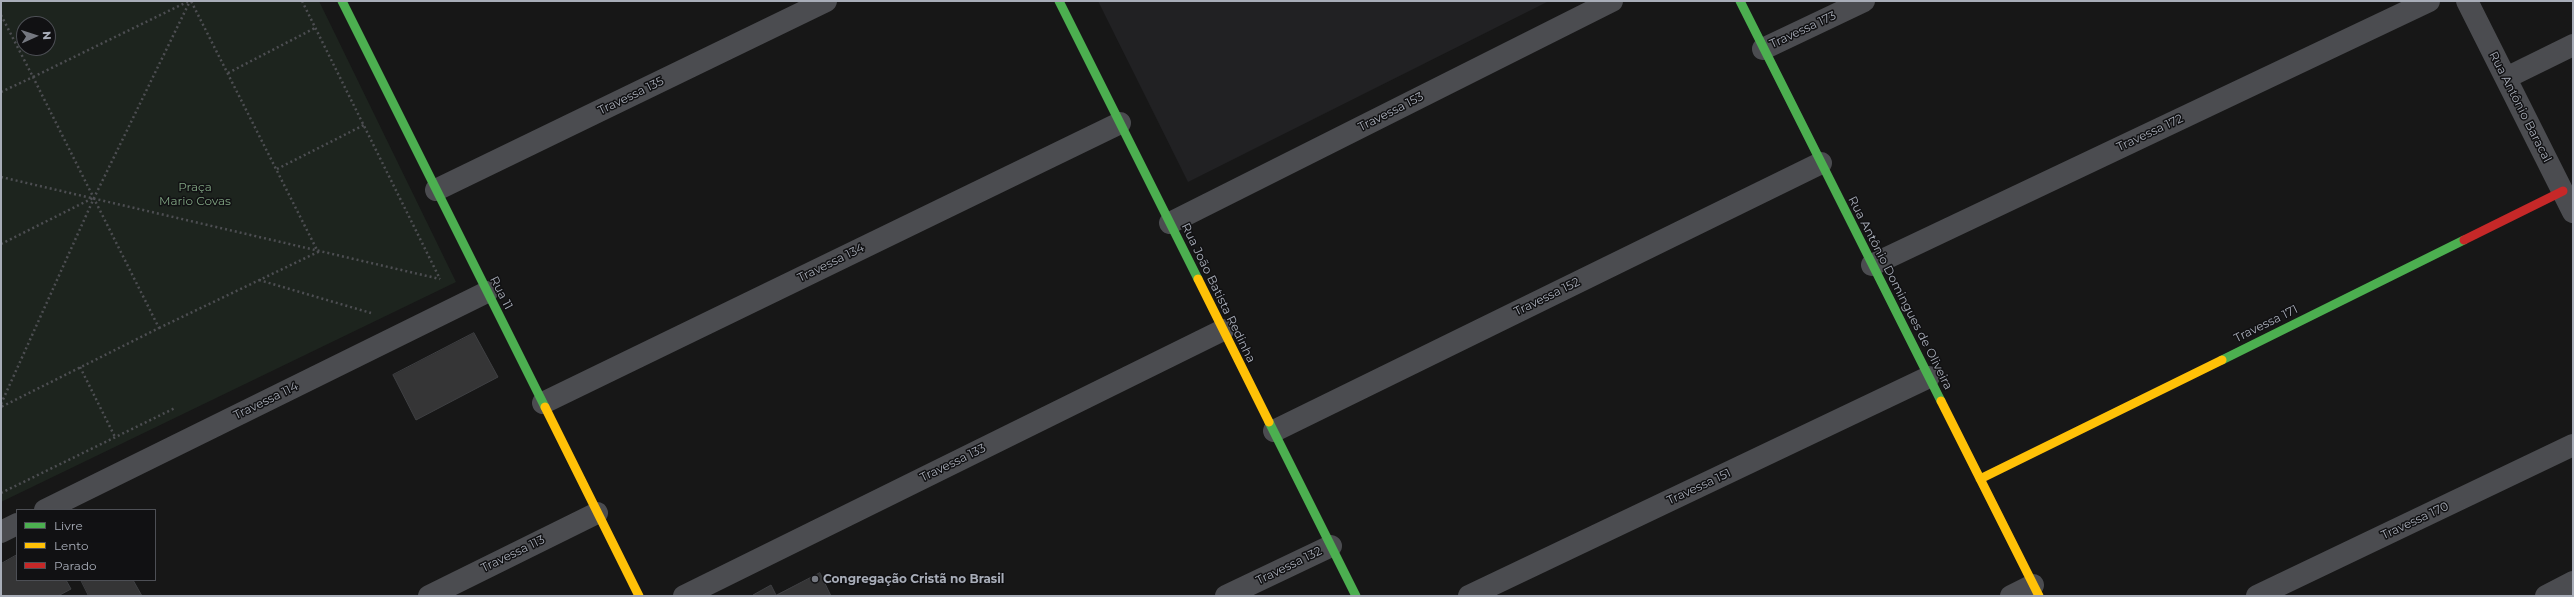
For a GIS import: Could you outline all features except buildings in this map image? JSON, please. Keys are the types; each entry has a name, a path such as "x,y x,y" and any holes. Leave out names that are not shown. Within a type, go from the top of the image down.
{"street":[{"name":"Rua 11","path":"342,1 639,596"},
{"name":"Travessa 135","path":"436,190 826,1"},
{"name":"Rua João Batista Redinha","path":"1059,1 1356,596"},
{"name":"Travessa 153","path":"1170,223 1612,1"},
{"name":"Rua Antônio Domingues de Oliveira","path":"1740,1 2036,590"},
{"name":"Travessa 173","path":"1763,49 1864,1"},
{"name":"Travessa 172","path":"1872,265 2429,1"},
{"name":"Rua Antônio Baracal","path":"2467,1 2573,212"},
{"path":"2506,78 2573,45"},
{"name":"Travessa 134","path":"543,403 1120,123"},
{"name":"Travessa 152","path":"1274,431 1821,163"},
{"name":"Travessa 171","path":"1980,479 2563,191"},
{"name":"Travessa 114","path":"47,509 487,292"},
{"name":"Travessa 133","path":"684,596 1223,330"},
{"name":"Travessa 151","path":"1469,596 1929,377"},
{"name":"Travessa 170","path":"2257,596 2573,445"},
{"name":"Travessa 113","path":"429,596 597,512"},
{"path":"1,532 16,524"},
{"name":"Travessa 132","path":"1226,596 1331,546"},
{"path":"2546,596 2573,582"},
{"path":"2011,596 2036,590"}],"path":[{"path":"190,1 318,252"},
{"path":"1,92 190,1"},
{"path":"1,405 94,198 190,1"},
{"path":"302,1 440,279"},
{"path":"1,15 160,328"},
{"path":"228,73 315,28"},
{"path":"277,169 364,126"},
{"path":"1,177 318,252 440,279"},
{"path":"1,244 94,198"},
{"path":"1,405 318,252"},
{"path":"433,282 440,279"},
{"path":"258,280 371,313"},
{"path":"364,316 378,309"},
{"path":"80,367 115,437"},
{"path":"1,493 179,406"}],"shaded area":[{"path":"1098,1 1549,1 1188,182"}],"green space":[{"name":"Praça Mario Covas","path":"1,1 319,1 456,282 1,502"}],"traffic: fast":[{"path":"342,1 545,407"},
{"path":"1059,1 1198,279"},
{"path":"1740,1 1941,401"},
{"path":"2222,360 2464,240"},
{"path":"1269,422 1356,596"}],"traffic: slow":[{"path":"1198,279 1269,422"},
{"path":"1980,479 2222,360"},
{"path":"1941,401 2039,596"},
{"path":"545,407 639,596"}],"traffic: jam":[{"path":"2464,240 2563,191"}],"place":[{"name":"Congregação Cristã no Brasil","path":"815,579"}]}
